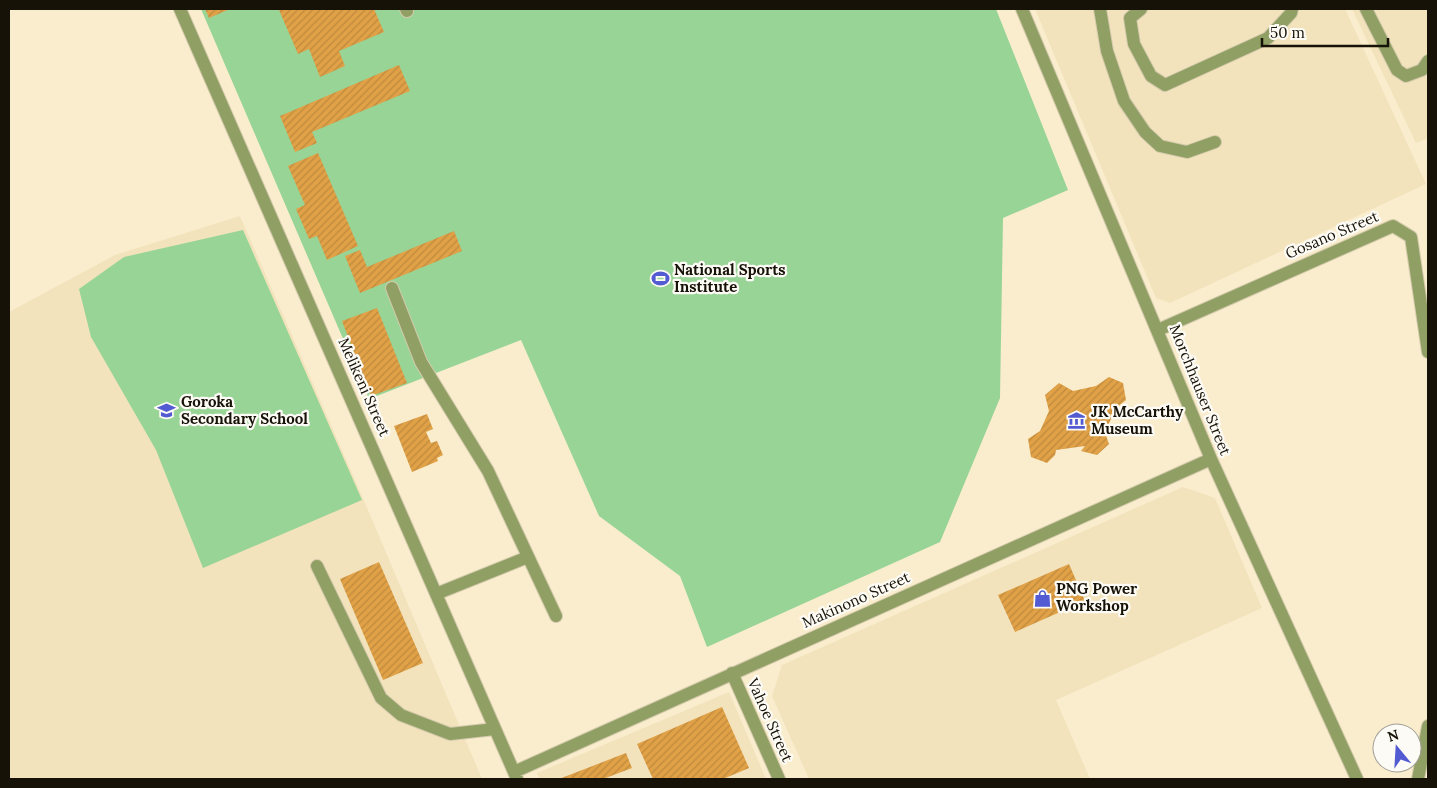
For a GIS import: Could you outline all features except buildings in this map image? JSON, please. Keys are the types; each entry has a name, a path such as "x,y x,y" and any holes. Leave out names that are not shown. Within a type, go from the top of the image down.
{"street":[{"name":"Melikeni Street","path":"180,9 516,776"},
{"name":"Morchhauser Street","path":"1022,9 1211,460 1357,779"},
{"path":"1100,9 1107,51 1124,101 1145,132 1160,146 1187,152 1215,142"},
{"path":"1141,9 1130,18 1134,44 1151,76 1165,85 1268,38 1291,13 1292,9"},
{"path":"1366,9 1396,70 1406,76 1422,70 1428,61"},
{"name":"Gosano Street","path":"1158,330 1393,226 1411,237 1428,352"},
{"path":"392,288 421,362 488,471 556,616"},
{"name":"Makinono Street","path":"516,776 732,673 1211,460"},
{"path":"436,594 528,557"},
{"path":"316,566 381,698 401,716 450,734 495,729"},
{"name":"Vahoe Street","path":"732,673 779,779"},
{"path":"1418,779 1428,726"}],"shaded area":[{"path":"1035,9 1345,9 1426,184 1170,303 1156,298"},
{"path":"1352,9 1428,9 1428,138 1416,143"},
{"name":"Goroka Secondary School","path":"240,216 482,779 9,779 9,312 115,255"},
{"path":"1183,487 1215,498 1262,608 1056,700 1090,779 809,779 772,696 782,665"},
{"path":"729,692 766,779 540,779 537,773"}],"green space":[{"name":"National Sports Institute","path":"201,9 996,9 1068,190 1003,218 1000,398 940,542 707,647 680,576 599,516 521,340 369,399"},
{"path":"243,230 362,500 203,568 156,450 91,337 79,289 124,257"}],"place":[{"name":"National Sports Institute","path":"660,279"},
{"name":"Goroka Secondary School","path":"167,411"},
{"name":"JK McCarthy Museum","path":"1077,421"},
{"name":"PNG Power Workshop","path":"1042,598"}]}
